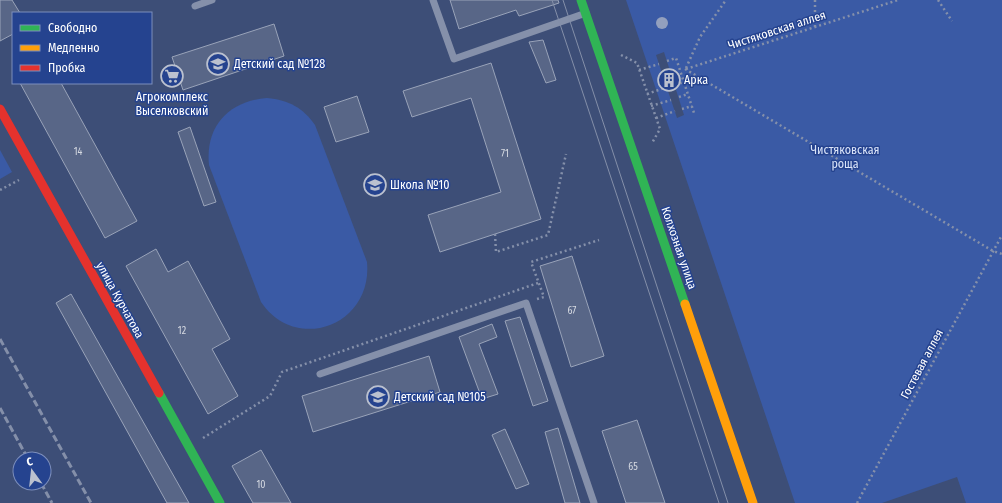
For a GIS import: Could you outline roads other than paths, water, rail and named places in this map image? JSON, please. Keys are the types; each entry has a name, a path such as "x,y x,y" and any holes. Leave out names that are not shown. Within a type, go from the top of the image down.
{"main road":[{"name":"Колхозная улица","path":"581,0 753,503"},
{"name":"улица Курчатова","path":"0,109 220,503"}],"lane":[{"path":"195,6 212,0"},
{"path":"433,0 454,59 586,12"},
{"path":"320,374 526,303 594,503"}],"tram line":[{"path":"552,0 719,503"},
{"path":"563,0 728,503"}],"railway":[{"path":"0,339 91,503"},
{"path":"0,408 24,451"},
{"path":"45,491 52,503"}],"place":[{"name":"Детский сад №128","path":"218,64"},
{"name":"Агрокомплекс Выселковский","path":"172,76"},
{"name":"Арка","path":"669,80"},
{"name":"Школа №10","path":"375,185"},
{"name":"Детский сад №105","path":"378,397"}],"park label":[{"name":"Чистяковская роща","path":"845,157"}]}
